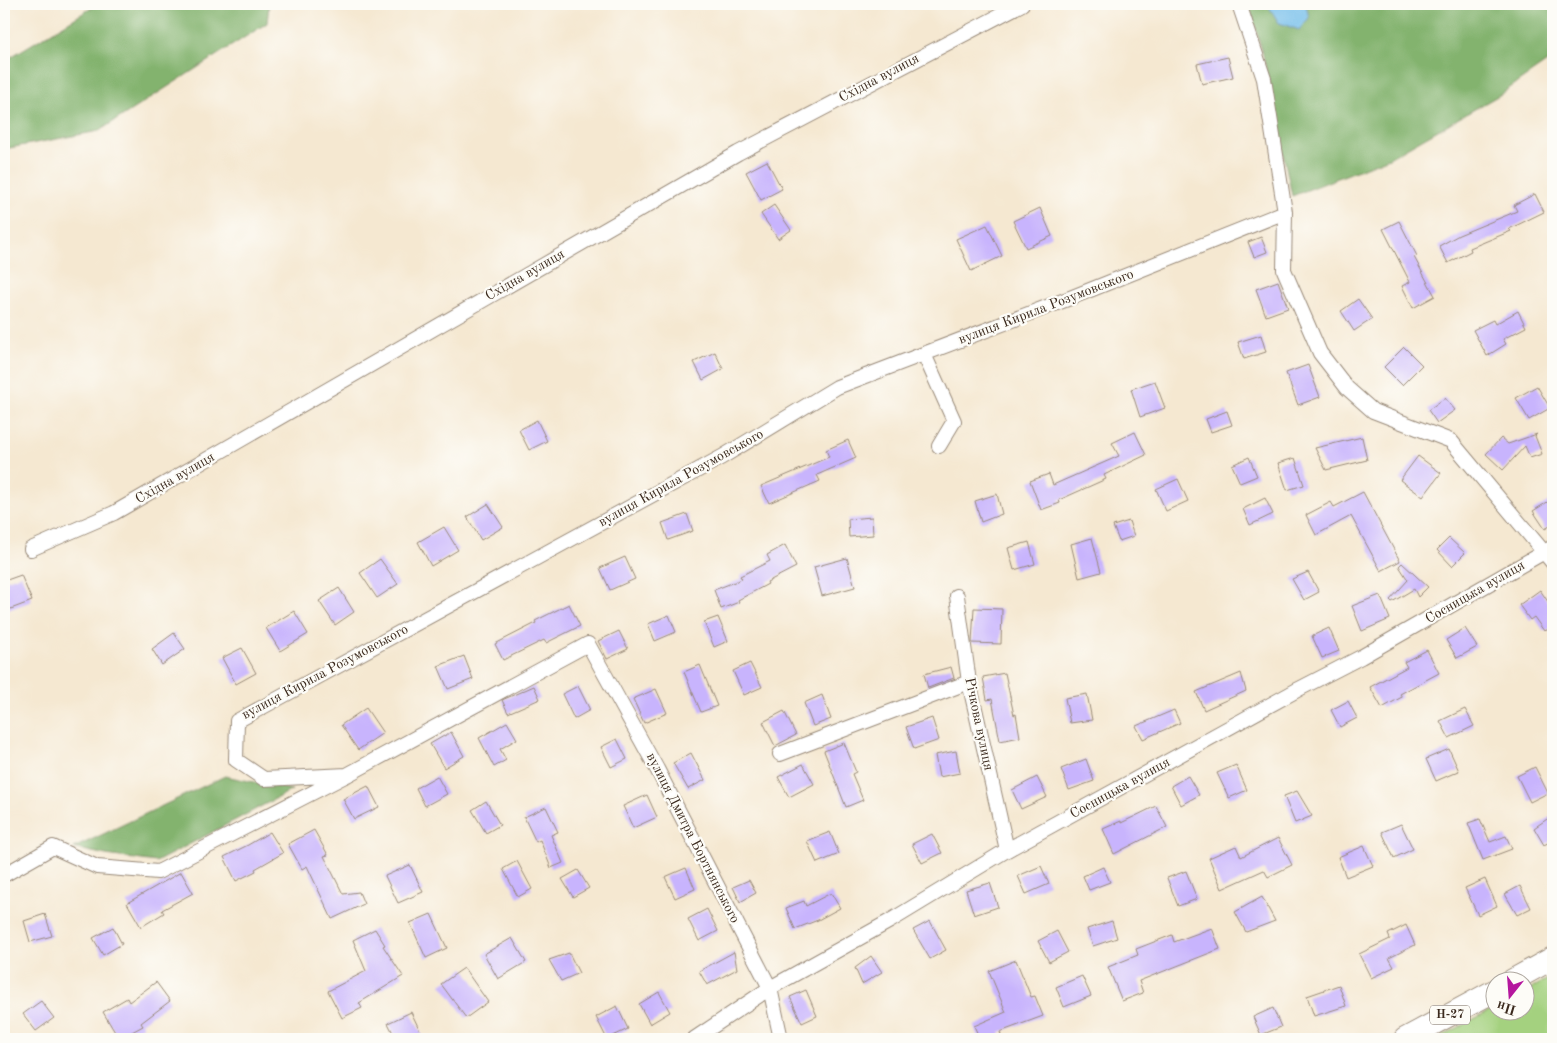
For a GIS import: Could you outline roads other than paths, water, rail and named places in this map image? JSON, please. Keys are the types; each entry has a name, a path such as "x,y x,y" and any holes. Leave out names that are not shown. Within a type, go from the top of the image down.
{"main road":[{"path":"1532,970 1553,958"},
{"name":"Н-27","path":"1405,1039 1484,996"}],"street":[{"name":"Східна вулиця","path":"31,550 114,513 738,152 1022,4"},
{"path":"1239,4 1264,79 1286,212 1284,270 1320,353 1347,388 1373,411 1451,441 1550,554"},
{"name":"вулиця Кирила Розумовського","path":"347,774 264,779 236,760 236,721 722,457 838,387 1145,269 1286,212"},
{"path":"924,354 954,421 939,446"},
{"name":"Сосницька вулиця","path":"694,1039 770,988 890,921 1007,850 1299,689 1550,554"},
{"name":"Річкова вулиця","path":"957,596 970,682 1007,850"},
{"name":"вулиця Кирила Розумовського","path":"4,875 53,847 97,867 158,872 347,774 588,644"},
{"name":"вулиця Дмитра Бортнянського","path":"588,644 657,769 770,988 781,1039"},
{"path":"780,754 970,682"}],"water":[{"path":"1267,4 1306,4 1309,18 1299,30 1279,23"}]}
